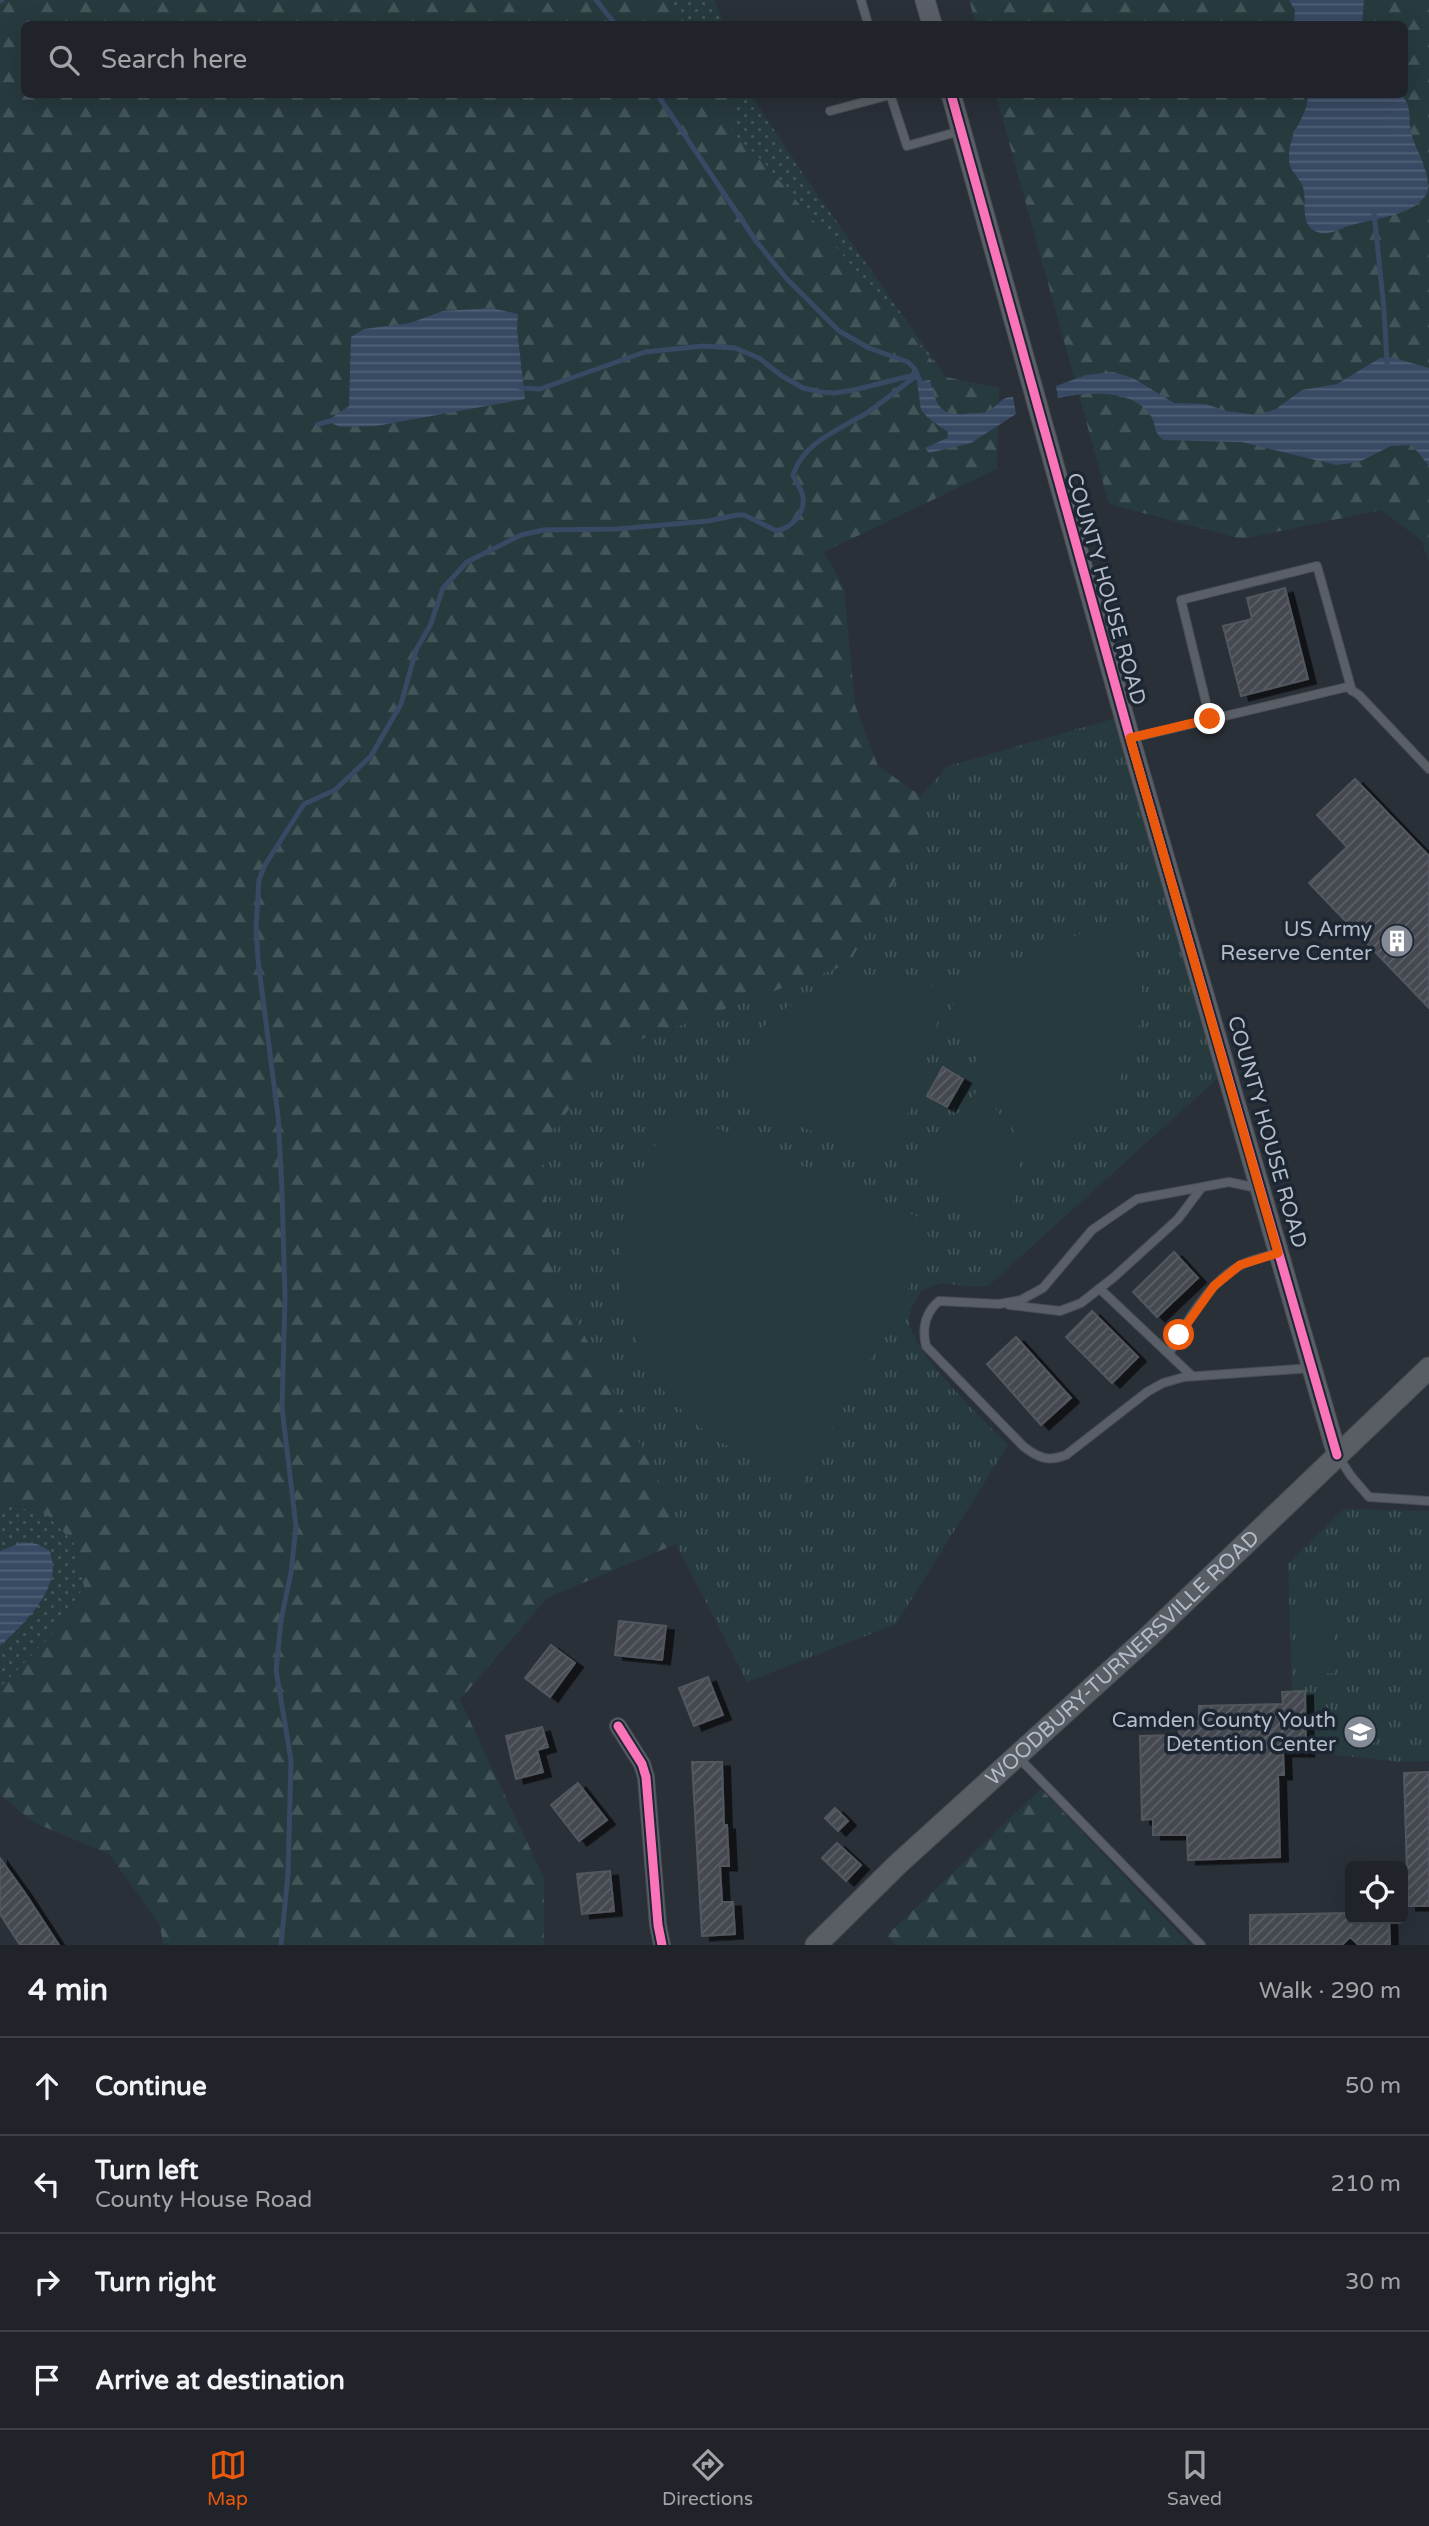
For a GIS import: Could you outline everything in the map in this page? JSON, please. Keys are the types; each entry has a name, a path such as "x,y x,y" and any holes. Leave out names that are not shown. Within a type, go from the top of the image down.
{"main road":[{"name":"WOODBURY-TURNERSVILLE ROAD","path":"819,1942 898,1864 1149,1636 1429,1368"}],"street":[{"path":"925,0 931,21"},
{"name":"COUNTY HOUSE ROAD","path":"952,98 1130,738 1337,1455"},
{"path":"618,1726 642,1764 646,1777 657,1915 662,1945"}],"lane":[{"path":"861,0 867,21"},
{"path":"830,111 879,98"},
{"path":"891,98 906,146 961,130"},
{"path":"1210,719 1181,600 1317,566 1352,691"},
{"path":"1130,738 1347,687 1429,769"},
{"path":"996,1304 1021,1300 1043,1288 1092,1230 1137,1199 1229,1182 1259,1188"},
{"path":"1202,1187 1178,1219 1081,1303 1060,1311 939,1301 924,1326 926,1346 1023,1446 1043,1459 1053,1460 1066,1455 1147,1392 1163,1383 1192,1376 1312,1368"},
{"path":"1169,1354 1179,1335 1214,1286 1240,1265 1278,1253"},
{"path":"1100,1289 1192,1376"},
{"path":"1337,1455 1369,1497 1429,1501"},
{"path":"1018,1757 1201,1945"}],"green space":[{"path":"0,0 668,0 686,21 21,21 21,98 736,98 732,132 767,166 946,377 999,388 997,469 824,552 844,588 855,705 878,766 921,796 918,840 849,964 615,1049 667,1497 676,1544 547,1598 460,1700 544,1878 544,1945 163,1945 160,1925 109,1854 35,1823 0,1795 0,1688 54,1632 84,1587 74,1543 47,1515 11,1505 0,1509"},
{"path":"668,0 714,0 723,21 686,21"},
{"path":"969,0 1429,0 1429,562 1421,540 1381,510 1242,539 1109,504 997,98 1408,98 1408,21 975,21"},
{"path":"736,98 753,98 946,377 767,166 732,132"},
{"path":"1116,718 1219,1077 988,1286 941,1283 921,1291 909,1316 911,1329 920,1346 948,1383 1008,1445 896,1624 747,1682 676,1544 667,1497 553,1274 542,1145 615,1049 849,964 918,840 921,796 948,766"},
{"path":"1123,917 1137,957 1142,991 1139,1025 1125,1066 1107,1102 1091,1120 1068,1136 1027,1157 951,1009 966,979"},
{"path":"866,978 897,979 944,988 947,993 896,1151 883,1159 728,1098 733,1074 744,1052 758,1032 776,1016 819,990"},
{"path":"980,1088 1007,1126 1019,1162 1019,1180 1014,1198 1005,1218 990,1239 912,1174 912,1165"},
{"path":"673,1109 922,1219 932,1245 802,1484 720,1442 692,1421 655,1381 622,1307 619,1273 624,1219 645,1166"},
{"path":"11,1505 47,1515 74,1543 84,1587 54,1632 0,1688 0,1509"},
{"path":"1344,1509 1429,1511 1429,1761 1403,1762 1306,1752 1292,1692 1288,1564"},
{"path":"1333,1606 1335,1673 1298,1674 1297,1607"},
{"path":"1041,1789 1190,1945 896,1945 887,1935"}],"water":[{"path":"1289,0 1364,0 1362,21 1294,21 1295,10"},
{"path":"1308,98 1404,98 1408,105 1413,140 1428,182 1428,191 1423,199 1415,206 1394,215 1329,233 1321,233 1309,226 1305,214 1303,187 1289,160 1291,141"},
{"path":"491,308 518,314 517,329 525,399 376,426 340,427 327,421 349,406 351,337 364,329 410,323 443,311"},
{"path":"1391,357 1429,368 1429,466 1412,445 1391,446 1359,462 1336,465 1241,442 1163,440 1151,416 1133,401 1108,394 1058,398 1056,386 1086,375 1113,372 1133,378 1174,403 1206,404 1226,411 1258,415 1276,409 1302,390 1337,384 1380,358"},
{"path":"930,380 938,404 947,412 985,412 1013,397 1016,414 971,443 929,453 925,448 947,438 948,432 921,410 917,382"},
{"path":"23,1542 37,1544 50,1551 53,1568 51,1579 34,1611 0,1646 0,1551"}],"building":[{"path":"1285,588 1308,679 1241,696 1223,626 1252,619 1247,598"},
{"name":"US Army Reserve Center","path":"1355,779 1429,856 1429,1008 1309,883 1347,847 1317,815"},
{"path":"943,1067 963,1079 947,1107 927,1096"},
{"path":"1174,1252 1198,1278 1157,1317 1133,1292"},
{"path":"1092,1311 1138,1357 1112,1383 1066,1337"},
{"path":"1016,1337 1071,1398 1041,1425 987,1364"},
{"path":"619,1621 666,1626 662,1660 615,1655"},
{"path":"551,1645 575,1663 550,1697 525,1678"},
{"path":"708,1677 723,1715 694,1726 679,1688"},
{"path":"1305,1691 1306,1752 1283,1752 1284,1775 1278,1775 1280,1857 1188,1860 1187,1835 1153,1835 1153,1819 1142,1820 1140,1736 1180,1735 1176,1721 1199,1721 1199,1706 1283,1704 1282,1692"},
{"path":"542,1727 548,1747 537,1750 543,1772 516,1779 506,1736"},
{"path":"692,1762 722,1762 724,1825 727,1825 729,1866 720,1866 722,1902 733,1902 735,1934 702,1936"},
{"path":"1429,1772 1429,1906 1408,1906 1404,1773"},
{"path":"578,1783 607,1820 579,1841 551,1805"},
{"path":"835,1808 848,1821 838,1831 825,1818"},
{"path":"837,1843 861,1865 846,1881 822,1858"},
{"path":"0,1858 59,1945 20,1945 0,1914"},
{"path":"610,1871 614,1911 582,1914 577,1874"},
{"path":"1345,1913 1345,1924 1389,1924 1390,1945 1359,1945 1350,1937 1342,1945 1250,1945 1250,1915"}],"waterway":[{"path":"596,0 613,21"},
{"path":"660,98 756,241 786,278 839,331 869,348 908,362 915,369 922,386"},
{"path":"1374,213 1387,363"},
{"path":"521,388 540,389 645,352 703,346 735,348 759,358 803,388 821,392 854,390 914,375"},
{"path":"281,1945 288,1874 291,1760 276,1670 296,1526 282,1408 285,1297 278,1116 256,926 259,880 265,865 304,804 335,790 371,756 401,704 416,650 430,626 443,588 467,562 521,535 543,530 617,529 708,521 737,515 744,515 777,531 783,529 796,519 802,509 802,494 793,475 805,454 917,375"},
{"path":"319,424 334,420"}],"cycle path":[{"path":"952,98 1130,738 1337,1455"},
{"path":"618,1726 642,1764 646,1777 662,1945"}],"place":[{"name":"US Army Reserve Center","path":"1397,941"},
{"name":"Camden County Youth Detention Center","path":"1360,1732"}],"route":[{"path":"1179,1335 1214,1286 1240,1265 1278,1253 1130,738 1210,719"}]}
